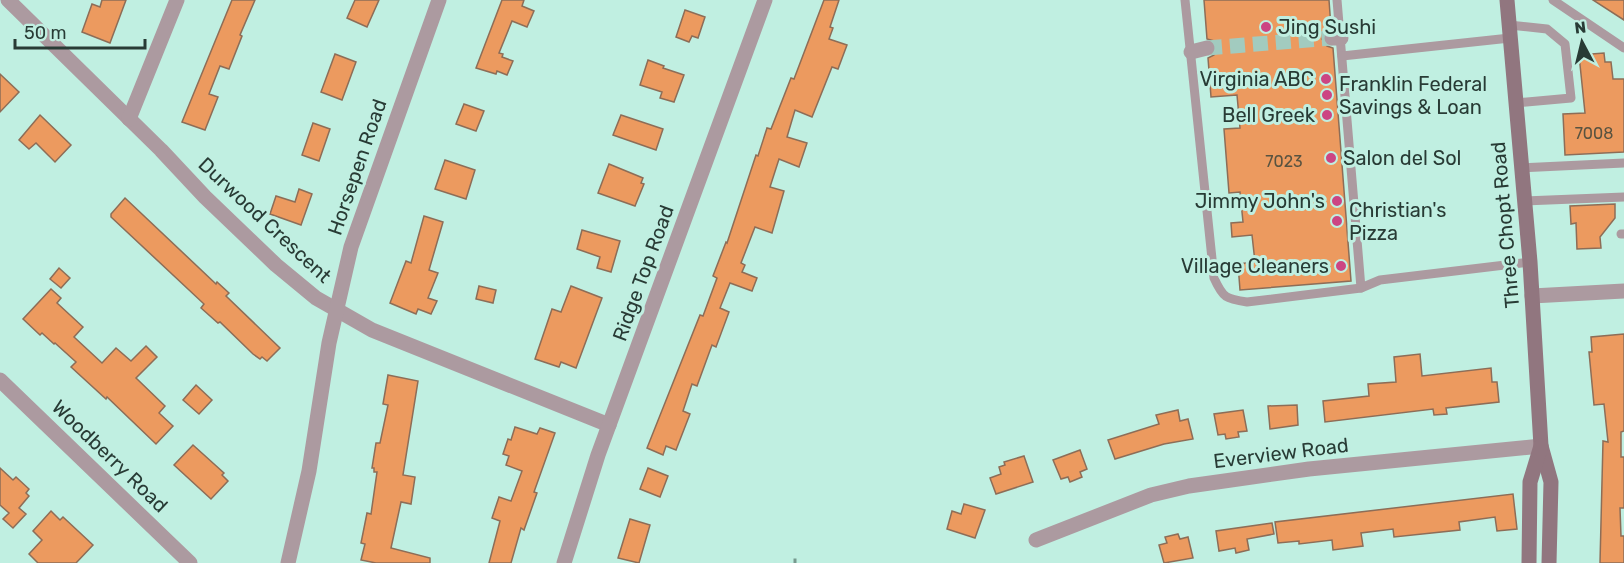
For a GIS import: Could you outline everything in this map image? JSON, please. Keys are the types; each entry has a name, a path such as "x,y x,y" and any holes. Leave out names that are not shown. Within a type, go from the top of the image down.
{"main road":[{"name":"Three Chopt Road","path":"1507,0 1530,262 1541,446 1551,482 1550,563"},
{"name":"Three Chopt Road","path":"1529,563 1530,482 1541,446"}],"street":[{"name":"Durwood Crescent","path":"8,0 205,197 316,298 372,330 609,426"},
{"path":"129,119 177,0"},
{"name":"Horsepen Road","path":"288,563 309,471 329,343 351,248 439,0"},
{"name":"Ridge Top Road","path":"564,563 609,426 765,0"},
{"path":"1191,52 1207,48"},
{"path":"1532,296 1624,291"},
{"name":"Woodberry Road","path":"0,380 190,563"},
{"name":"Everview Road","path":"1036,540 1151,495 1189,486 1309,469 1541,446"}],"lane":[{"path":"1185,0 1214,278 1220,292 1230,300 1247,302 1361,288 1380,280 1530,262"},
{"path":"1337,0 1336,38 1342,56 1361,288"},
{"path":"1554,0 1624,48"},
{"path":"1342,56 1509,32 1546,29 1565,44 1571,98 1516,103"},
{"path":"1521,168 1624,163"},
{"path":"1524,201 1624,197"}],"path":[{"path":"795,557 795,563"}],"building":[{"path":"102,0 126,0 110,43 82,32 92,4 100,7"},
{"path":"232,0 255,0 229,69 220,66 209,94 218,97 205,130 182,122"},
{"path":"355,0 379,0 367,27 347,18"},
{"path":"502,0 524,0 522,6 534,11 527,27 512,21 499,53 503,54 502,57 513,61 507,75 476,68"},
{"path":"824,0 839,0 830,27 833,28 829,39 847,45 838,69 832,67 812,117 795,110 787,137 807,143 799,167 779,159 770,187 784,191 772,233 755,227 741,263 745,265 742,272 757,278 752,291 730,283 720,308 729,312 716,347 712,345 697,386 692,384 683,411 690,414 676,450 666,446 663,455 647,448 700,315 703,316 717,278 713,276 727,243 756,155 758,156 767,128 771,129 791,78 794,79"},
{"path":"1204,0 1329,0 1331,28 1324,33 1322,39 1327,46 1333,48 1351,281 1240,290 1238,264 1255,262 1252,235 1232,237 1231,223 1243,222 1240,192 1229,193 1224,129 1240,128 1237,95 1211,97 1208,58 1214,55 1217,46 1214,41 1207,39"},
{"path":"1593,0 1624,0 1624,20"},
{"path":"685,10 705,17 698,38 692,36 689,42 676,37"},
{"path":"1604,53 1605,62 1611,62 1613,79 1624,79 1624,152 1565,155 1563,114 1585,113 1579,55"},
{"path":"335,54 356,62 342,100 321,92"},
{"path":"648,60 684,75 674,102 660,98 662,92 640,85"},
{"path":"0,74 19,92 0,112"},
{"path":"464,104 484,111 476,131 456,124"},
{"path":"40,115 71,145 55,162 36,143 29,149 19,140"},
{"path":"621,115 663,129 656,150 613,135"},
{"path":"313,123 330,129 319,161 302,155"},
{"path":"445,160 475,170 466,199 435,189"},
{"path":"609,164 643,178 641,183 644,184 635,206 598,193"},
{"path":"299,189 312,194 301,225 270,214 276,196 295,202"},
{"path":"125,198 216,284 217,282 229,293 226,296 280,348 267,361 253,354 220,322 218,323 201,308 204,304 111,217"},
{"path":"1615,204 1615,218 1600,237 1601,248 1577,249 1576,223 1571,224 1570,206"},
{"path":"424,216 443,222 429,270 438,273 428,298 437,301 431,314 418,309 416,314 390,303 406,261 411,263"},
{"path":"582,230 620,241 611,272 597,268 600,257 577,249"},
{"path":"59,268 70,278 61,288 50,279"},
{"path":"479,286 496,290 493,303 476,299"},
{"path":"571,286 602,298 576,368 561,362 559,367 535,359 552,309 561,312"},
{"path":"51,289 61,298 57,303 83,327 74,337 102,363 116,348 131,361 146,346 157,357 136,378 165,406 159,413 173,426 156,444 107,397 106,399 71,367 76,362 23,319"},
{"path":"1624,334 1624,431 1621,432 1621,457 1624,457 1624,508 1620,508 1621,536 1624,536 1624,563 1600,563 1603,441 1608,442 1604,404 1594,405 1589,352 1592,352 1591,337"},
{"path":"1420,354 1422,376 1491,368 1492,382 1497,382 1499,402 1446,408 1447,414 1434,415 1433,409 1325,422 1323,401 1369,396 1368,384 1396,382 1394,357"},
{"path":"388,375 418,381 403,475 415,477 411,504 401,502 391,548 430,558 430,563 376,563 361,560 365,544 361,543 367,513 371,514 377,472 374,472 372,468 376,443 380,443 388,405 383,404"},
{"path":"196,385 212,400 199,414 183,400"},
{"path":"1297,405 1298,425 1270,429 1268,406"},
{"path":"1178,410 1180,421 1188,419 1193,439 1164,444 1115,459 1108,440 1159,424 1156,415"},
{"path":"1243,410 1247,431 1238,432 1239,437 1226,439 1225,434 1218,435 1214,414"},
{"path":"515,427 537,434 540,428 555,433 534,492 537,493 524,530 521,528 511,563 489,563 500,521 492,518 499,497 511,501 522,471 506,465 509,456 503,454"},
{"path":"193,445 224,473 222,475 228,481 211,499 174,465"},
{"path":"1080,450 1087,469 1080,472 1082,477 1070,482 1068,477 1061,479 1053,460"},
{"path":"1024,456 1033,482 996,494 990,478 1001,474 999,467 1005,465 1004,462"},
{"path":"0,468 13,480 16,477 29,489 26,493 29,496 19,508 26,514 13,528 3,519 9,513 0,505"},
{"path":"648,468 668,476 660,497 640,489"},
{"path":"1513,494 1517,529 1497,531 1495,517 1459,522 1460,530 1394,537 1393,529 1361,533 1363,546 1333,550 1332,540 1299,544 1299,541 1278,543 1275,522"},
{"path":"964,504 985,510 975,538 947,529 952,511 961,514"},
{"path":"51,511 60,520 63,517 93,545 76,563 38,563 29,554 42,540 33,531"},
{"path":"630,519 650,525 639,563 618,558"},
{"path":"1272,523 1274,534 1247,539 1249,550 1236,553 1235,548 1219,551 1216,531"},
{"path":"1178,534 1180,539 1188,537 1193,558 1164,563 1159,545 1167,543 1165,537"}],"tunnel":[{"path":"1207,48 1332,38"}],"place":[{"name":"Jing Sushi","path":"1266,27"},
{"name":"Virginia ABC","path":"1326,79"},
{"name":"Franklin Federal Savings & Loan","path":"1327,95"},
{"name":"Bell Greek","path":"1327,115"},
{"name":"Salon del Sol","path":"1331,158"},
{"name":"Jimmy John's","path":"1337,201"},
{"name":"Christian's Pizza","path":"1337,221"},
{"name":"Village Cleaners","path":"1341,266"}]}
